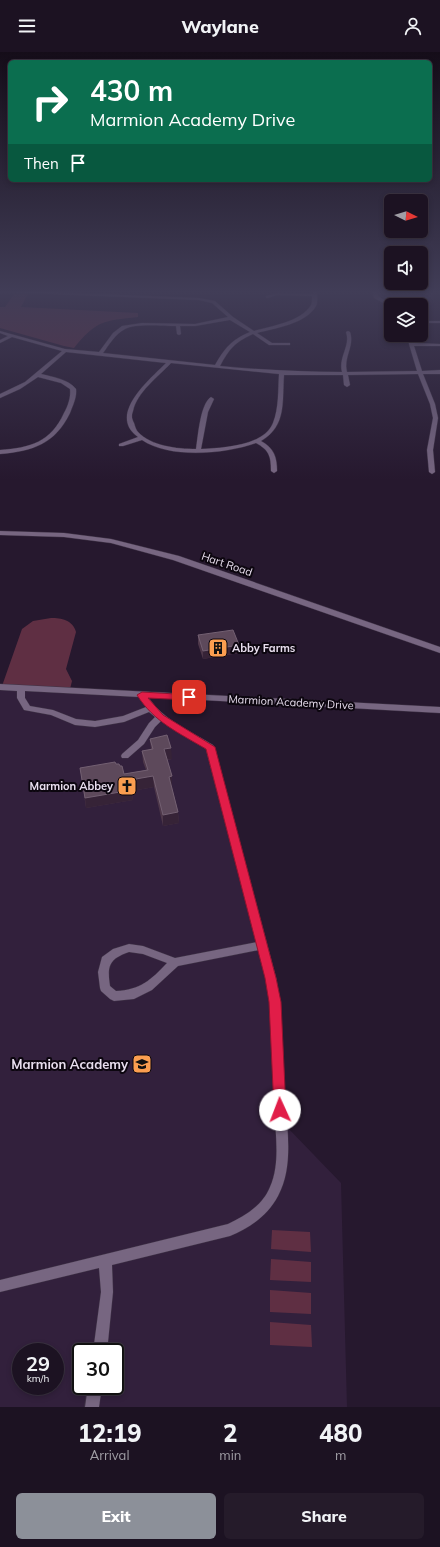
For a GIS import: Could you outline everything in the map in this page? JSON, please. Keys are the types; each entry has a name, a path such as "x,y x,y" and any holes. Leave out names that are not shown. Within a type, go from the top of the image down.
{"street":[{"path":"0,396 19,387 37,375 61,353"},
{"path":"93,353 282,374 440,372"},
{"path":"217,367 225,353"},
{"path":"347,353 343,363 347,385"},
{"path":"414,353 419,372 436,416 435,432 430,446 432,472"},
{"path":"169,362 149,382 132,406 129,418 133,429 141,438 173,449 198,452 227,450 256,441 271,431 278,420 282,374"},
{"path":"0,452 27,448 40,443 59,428 72,403 74,392 70,386 52,378 37,375"},
{"path":"198,452 205,412 211,399"},
{"path":"121,445 141,438"},
{"path":"256,441 266,446 274,456 274,471"},
{"name":"Hart Road","path":"0,533 64,535 103,540 176,558 440,650"},
{"name":"Marmion Academy Drive","path":"0,687 440,710"},
{"path":"21,688 21,698 27,708 52,713 75,722 95,724 124,719 151,708"},
{"path":"0,1286 230,1230 246,1223 271,1200 280,1178 282,1154 275,1002 263,945 210,747 160,717 151,708 142,695"},
{"path":"125,756 141,742 152,725 160,717"},
{"path":"175,962 158,980 143,991 129,996 114,996 105,988 103,980 106,960 116,952 129,948 143,950 175,962 263,945"},
{"path":"101,1343 107,1292 105,1260"},
{"path":"92,1407 94,1395"}],"shaded area":[{"path":"51,618 66,620 72,625 76,632 66,669 72,681 70,689 2,686 22,629 33,621"},
{"name":"Marmion Academy","path":"0,688 149,697 154,706 163,715 214,746 281,1003 286,1126 341,1183 347,1407 0,1407"},
{"path":"272,1230 310,1232 311,1252 271,1249"},
{"path":"271,1259 311,1262 311,1282 270,1280"},
{"path":"270,1290 311,1293 311,1314 270,1312"},
{"path":"270,1322 311,1325 312,1347 270,1345"}],"building":[{"path":"233,630 239,645 203,651 198,635"},
{"name":"Marmion Abbey","path":"167,735 171,748 164,749 172,776 169,777 178,812 163,815 153,776 130,780 132,790 85,798 80,768 115,762 116,764 122,766 124,774 148,770 142,751 153,749 150,739"}],"place":[{"name":"Abby Farms","path":"218,648"},
{"name":"Marmion Abbey","path":"127,786"},
{"name":"Marmion Academy","path":"142,1064"}],"route":[{"path":"189,697 142,695 148,701 152,710 160,717 210,747 271,978 275,1002 280,1110"}]}
